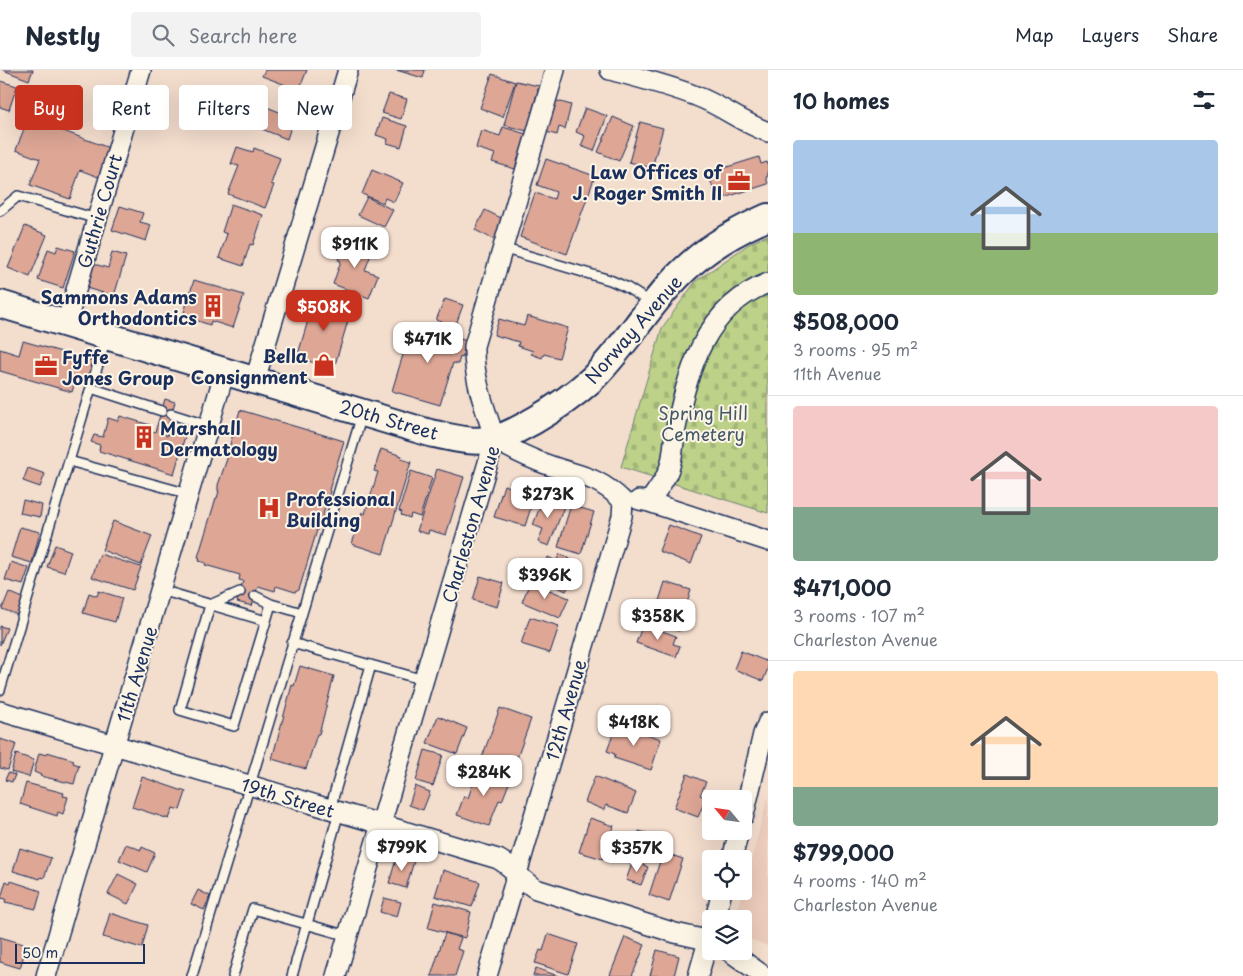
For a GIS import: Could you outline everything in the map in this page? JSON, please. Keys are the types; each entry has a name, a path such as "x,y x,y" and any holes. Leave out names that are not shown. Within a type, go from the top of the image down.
{"main road":[{"name":"Norway Avenue","path":"495,439 544,415 590,380 654,304 692,263 716,244 742,228 768,217"},
{"name":"20th Street","path":"0,304 430,432 458,439 483,441 495,439"}],"street":[{"name":"Guthrie Court","path":"66,324 141,70"},
{"path":"256,380 348,70"},
{"name":"Charleston Avenue","path":"336,976 495,439 484,406 473,358 476,334 555,70"},
{"path":"610,70 660,77 710,102 738,119 768,132"},
{"path":"649,502 670,465 676,428 692,365 700,347 712,327 739,299 768,283"},
{"name":"11th Avenue","path":"46,976 225,371"},
{"path":"495,439 526,457 593,478 605,485 622,501 630,499 649,502 768,541"},
{"name":"12th Avenue","path":"486,976 622,516 622,501"},
{"name":"19th Street","path":"0,711 498,859 508,864 526,883 536,889 675,933 702,936"},
{"path":"750,790 763,734 768,722"},
{"path":"698,976 703,960"},
{"path":"742,960 764,976"}],"lane":[{"path":"0,211 18,196 97,219"},
{"path":"502,248 610,280 626,287 654,304"},
{"path":"0,690 106,336"},
{"path":"90,388 162,411"},
{"path":"192,976 363,412"},
{"path":"171,414 209,426"},
{"path":"69,461 189,494"},
{"path":"160,590 266,621"},
{"path":"210,605 240,592"},
{"path":"255,596 271,604 302,613"},
{"path":"210,605 180,710 234,726 271,604"},
{"path":"292,643 424,680"},
{"path":"292,976 307,925 371,665"},
{"path":"233,976 253,909 348,936"}],"shaded area":[{"path":"768,796 768,946 752,940 752,910 737,910 740,900 752,900 752,856"}],"green space":[{"name":"Spring Hill Cemetery","path":"768,235 768,513 621,467 662,328 696,281 749,244"}],"building":[{"path":"3,70 33,70 29,80"},
{"path":"265,70 307,70 301,85 286,85 262,76"},
{"path":"396,70 425,70 423,78"},
{"path":"492,74 515,82 503,117 480,108"},
{"path":"0,81 15,85 15,92 9,110 0,107"},
{"path":"516,81 539,86 527,131 504,125"},
{"path":"389,94 407,99 401,119 382,113"},
{"path":"554,100 571,105 565,129 559,127 557,135 546,132"},
{"path":"268,107 278,112 278,130 290,130 287,139 264,130 268,130"},
{"path":"585,108 607,116 594,151 581,146 585,136 576,132"},
{"path":"613,117 634,126 619,161 598,152"},
{"path":"382,118 407,126 401,147 387,143 388,139 376,135"},
{"path":"640,122 663,128 652,168 629,162"},
{"path":"503,127 526,134 515,169 492,162 495,154 476,148 481,130 500,136"},
{"path":"24,130 61,130 112,149 101,178 80,170 70,199 30,185 40,159 16,150"},
{"path":"237,147 253,152 254,148 280,158 271,184 274,185 265,208 228,194 239,166 231,164"},
{"name":"Law Offices of J. Roger Smith II","path":"759,157 761,164 767,162 768,164 768,176 766,177 768,184 717,200 708,173"},
{"path":"546,159 595,176 567,254 520,237 535,193 554,199 556,192 537,185"},
{"path":"372,170 403,183 394,202 385,198 383,203 362,194"},
{"path":"367,197 393,210 384,227 358,215"},
{"path":"231,204 263,215 253,245 250,244 243,266 219,258 227,234 222,232"},
{"path":"120,206 143,213 140,222 151,225 146,241 112,230"},
{"path":"485,210 505,220 495,240 475,230"},
{"path":"25,226 47,235 30,277 8,268"},
{"path":"347,238 373,249 365,270 378,275 369,298 333,284 341,261 338,260"},
{"path":"58,246 75,251 63,288 38,280 48,249 56,252"},
{"path":"112,252 126,256 114,296 86,288 94,264 108,268"},
{"name":"Sammons Adams Orthodontics","path":"194,280 244,295 233,328 211,321 210,325 183,316"},
{"path":"315,296 352,307 334,368 297,358"},
{"path":"445,299 463,305 455,327 436,320"},
{"path":"527,316 568,328 559,358 544,354 542,358 531,354 533,351 518,346 519,342 494,335 499,319 524,326"},
{"path":"412,325 467,341 462,358 460,357 458,364 453,363 440,405 392,391"},
{"name":"Fyffe Jones Group","path":"23,341 93,361 86,385 75,382 72,392 0,371 0,349 19,355"},
{"name":"Marshall Dermatology","path":"165,399 175,402 165,435 167,436 169,431 185,436 174,474 99,451 100,445 91,442 94,435 103,437 108,418 118,421 120,416 150,425 148,430 155,432"},
{"name":"Professional Building","path":"240,410 344,441 299,590 295,592 276,586 275,591 258,586 252,606 237,602 243,581 239,580 240,575 205,565 206,563 199,561 200,558 198,557 219,491 218,485"},
{"path":"381,449 402,456 401,459 411,462 383,554 352,544 362,512 365,514 378,472 374,471"},
{"path":"28,468 45,474 40,487 23,481"},
{"path":"437,469 464,477 446,535 429,530 428,534 417,531"},
{"path":"411,471 432,478 420,517 411,514 410,518 401,515 402,512 399,511"},
{"path":"504,485 535,495 525,526 494,517"},
{"path":"544,496 565,504 549,546 538,542 543,529 533,525"},
{"path":"23,500 42,505 40,517 20,513"},
{"path":"571,505 594,512 581,554 558,547"},
{"path":"113,521 152,536 141,565 102,550"},
{"path":"669,525 701,537 691,564 659,551"},
{"path":"20,527 40,532 32,563 11,557"},
{"path":"55,545 71,551 64,572 47,567"},
{"path":"100,554 141,567 133,590 92,577"},
{"path":"560,554 579,564 566,591 545,581 550,570 543,567 548,557 556,561"},
{"path":"11,562 29,568 23,585 5,580"},
{"path":"480,576 504,583 497,607 473,600"},
{"path":"530,582 569,598 560,618 522,602"},
{"path":"665,582 691,590 679,631 639,619 645,600 658,604"},
{"path":"99,591 122,598 115,622 83,613 89,593 97,596"},
{"path":"9,592 25,599 18,615 2,609"},
{"path":"530,617 559,626 550,653 521,644"},
{"path":"643,624 676,636 673,644 680,646 676,657 636,643"},
{"path":"0,626 7,628 0,645"},
{"path":"741,651 768,662 768,668 763,681 734,669"},
{"path":"300,666 334,676 319,734 317,734 306,769 272,759 292,685 294,686"},
{"path":"500,708 531,719 511,775 480,763"},
{"path":"438,716 467,728 457,754 427,743"},
{"path":"617,724 661,739 651,770 614,758 615,754 607,751"},
{"path":"0,739 16,744 8,770 0,768"},
{"path":"425,750 443,755 433,786 416,781"},
{"path":"47,752 74,760 73,763 79,765 74,784 40,776 34,772 39,753 47,755"},
{"path":"16,754 34,760 29,777 11,772"},
{"path":"483,768 511,778 502,801 499,800 489,826 457,815 464,796 468,798 475,778 479,779"},
{"path":"8,773 15,775 12,782 5,780"},
{"path":"687,774 706,782 700,795 702,796 702,808 698,817 674,808"},
{"path":"595,776 636,793 628,813 606,805 604,810 585,802"},
{"path":"142,777 186,792 180,810 173,808 169,819 132,807"},
{"path":"26,783 64,793 63,796 68,797 63,814 58,812 57,816 20,804"},
{"path":"415,786 430,792 423,810 409,805"},
{"path":"590,818 614,826 603,859 579,852"},
{"path":"639,831 658,836 654,850 636,845"},
{"path":"126,844 141,850 142,847 155,853 147,872 119,860"},
{"path":"20,848 51,858 44,878 41,877 40,879 13,871"},
{"path":"663,852 683,859 669,902 649,895"},
{"path":"397,856 414,861 406,888 389,883"},
{"path":"633,861 648,867 641,885 626,880"},
{"path":"443,870 480,882 472,907 435,896"},
{"path":"118,874 138,884 128,904 108,894"},
{"path":"6,881 41,891 36,909 5,902 6,899 1,898"},
{"path":"198,890 210,896 204,910 191,904"},
{"path":"384,898 401,902 397,917 380,912"},
{"path":"435,902 471,912 465,938 428,928"},
{"path":"110,913 148,925 142,948 103,937"},
{"path":"445,933 461,938 457,949 463,951 455,976 431,976"},
{"path":"548,934 578,944 568,974 535,963 540,950 543,951"},
{"path":"0,937 27,945 20,968 0,962"},
{"path":"625,937 645,945 632,976 612,976 610,975"},
{"path":"657,950 679,956 674,976 650,976"},
{"path":"536,968 558,976 533,976"}],"place":[{"name":"Law Offices of J. Roger Smith II","path":"739,181"},
{"name":"Sammons Adams Orthodontics","path":"213,306"},
{"name":"Bella Consignment","path":"324,365"},
{"name":"Fyffe Jones Group","path":"46,366"},
{"name":"Marshall Dermatology","path":"144,437"},
{"name":"Professional Building","path":"269,508"}]}
